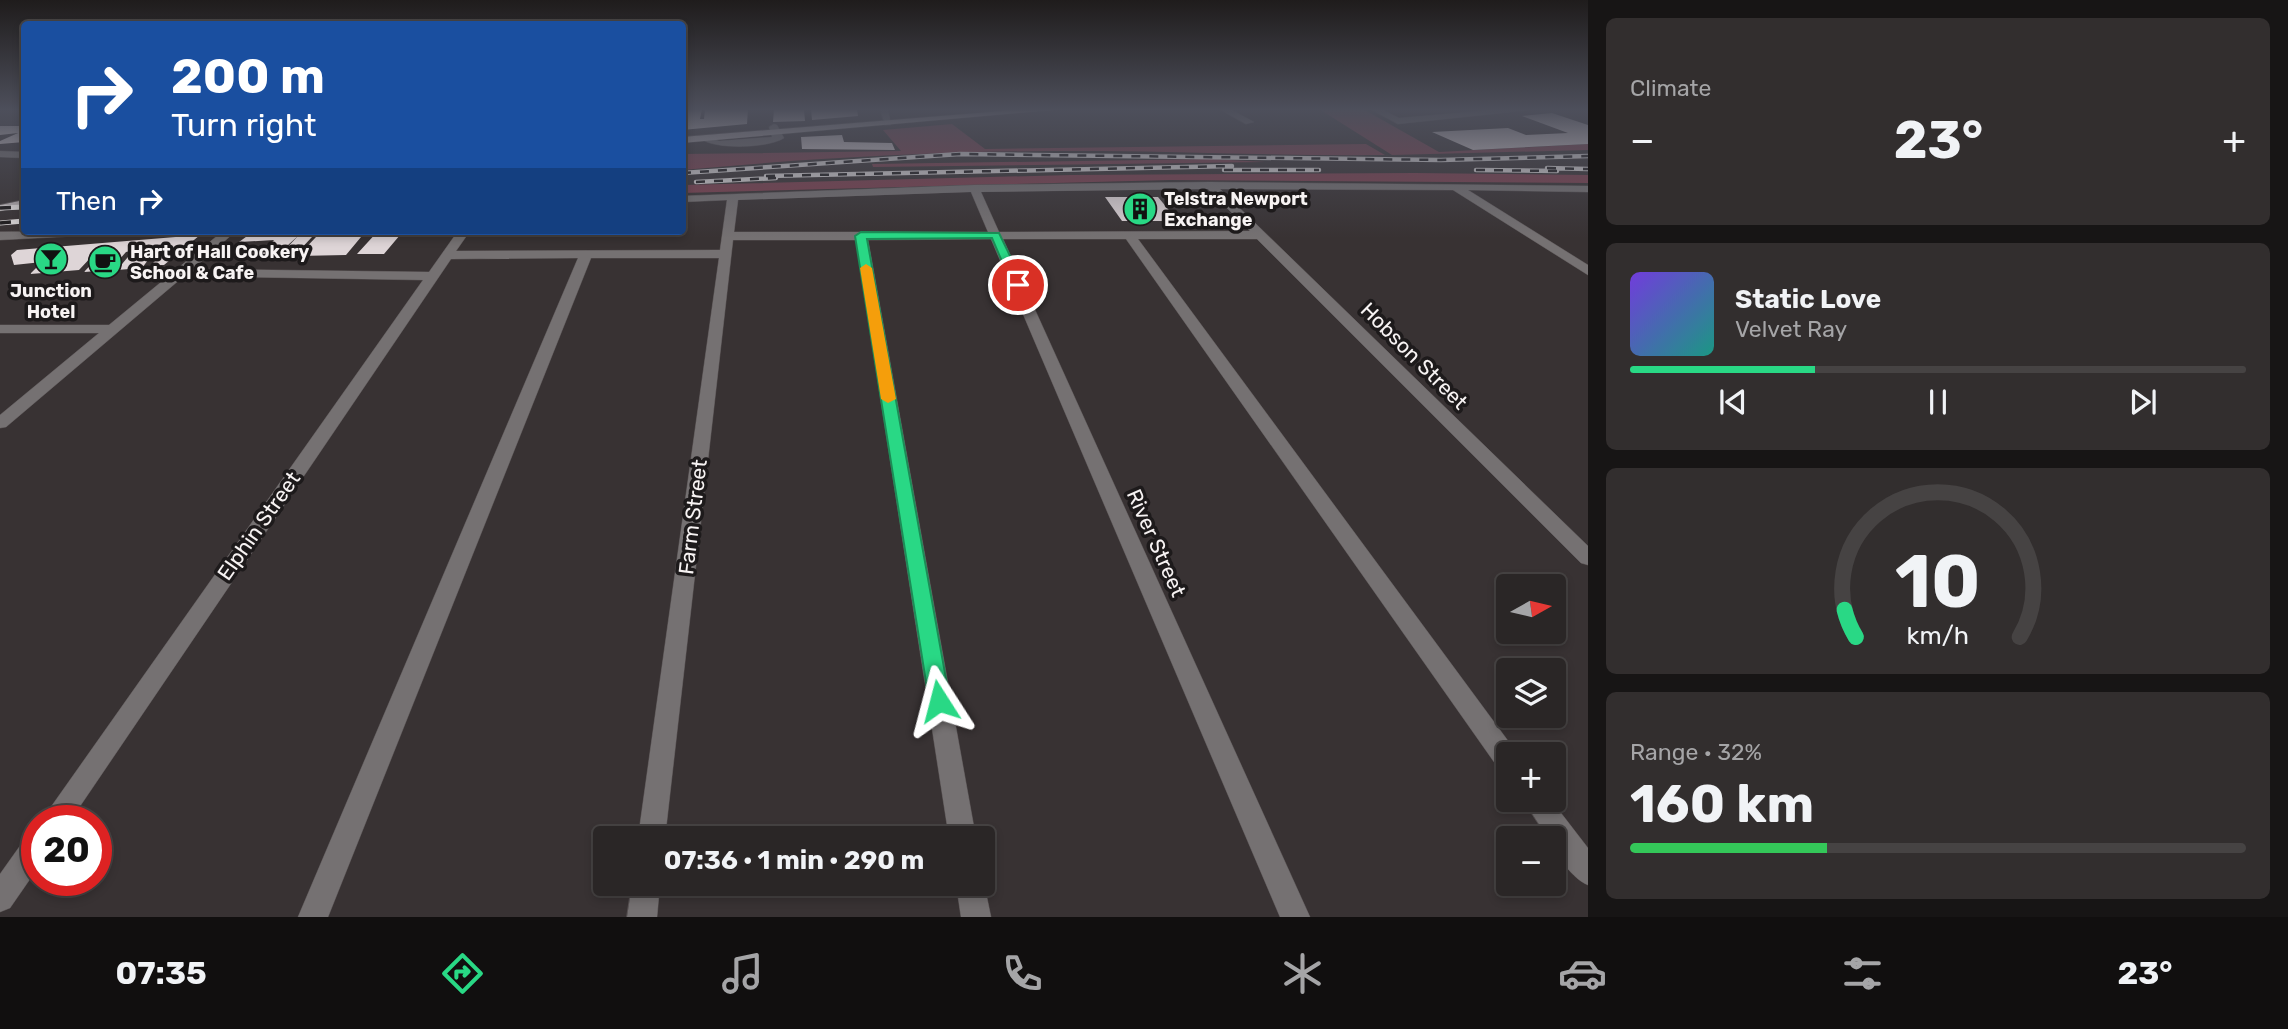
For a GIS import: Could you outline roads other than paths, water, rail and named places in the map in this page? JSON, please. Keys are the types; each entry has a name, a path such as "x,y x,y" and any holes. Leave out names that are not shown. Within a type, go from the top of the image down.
{"main road":[{"path":"0,201 21,196"},
{"path":"0,208 21,204"}],"street":[{"path":"0,154 21,155"},
{"path":"686,199 974,188 1210,185 1588,189"},
{"name":"Hobson Street","path":"1210,185 1588,558"},
{"path":"1454,186 1588,271"},
{"name":"River Street","path":"974,188 1295,917"},
{"name":"Farm Street","path":"654,826 733,196"},
{"path":"0,236 21,235"},
{"path":"0,244 57,235"},
{"path":"0,422 225,235"},
{"name":"Elphin Street","path":"65,805 461,235"},
{"path":"1129,235 1496,744"},
{"path":"447,255 586,255 861,236 1262,235"},
{"path":"861,236 961,826"},
{"path":"313,917 586,255"},
{"path":"180,272 299,276 433,276"},
{"path":"0,328 112,329"},
{"path":"0,407 19,407"},
{"path":"1545,812 1588,871"},
{"path":"0,898 21,868"},
{"path":"642,917 645,896"},
{"path":"972,896 976,917"}],"railway":[{"path":"686,173 960,154 1441,160 1588,156"},
{"path":"766,176 1232,166"},
{"path":"1547,168 1588,169"},
{"path":"1224,170 1319,170"},
{"path":"1476,170 1557,171"},
{"path":"696,182 776,178"},
{"path":"0,208 21,207"},
{"path":"0,223 21,221"}],"place":[{"name":"Telstra Newport Exchange","path":"1140,209"},
{"name":"Junction Hotel","path":"51,259"},
{"name":"Hart of Hall Cookery School & Cafe","path":"105,262"}]}
